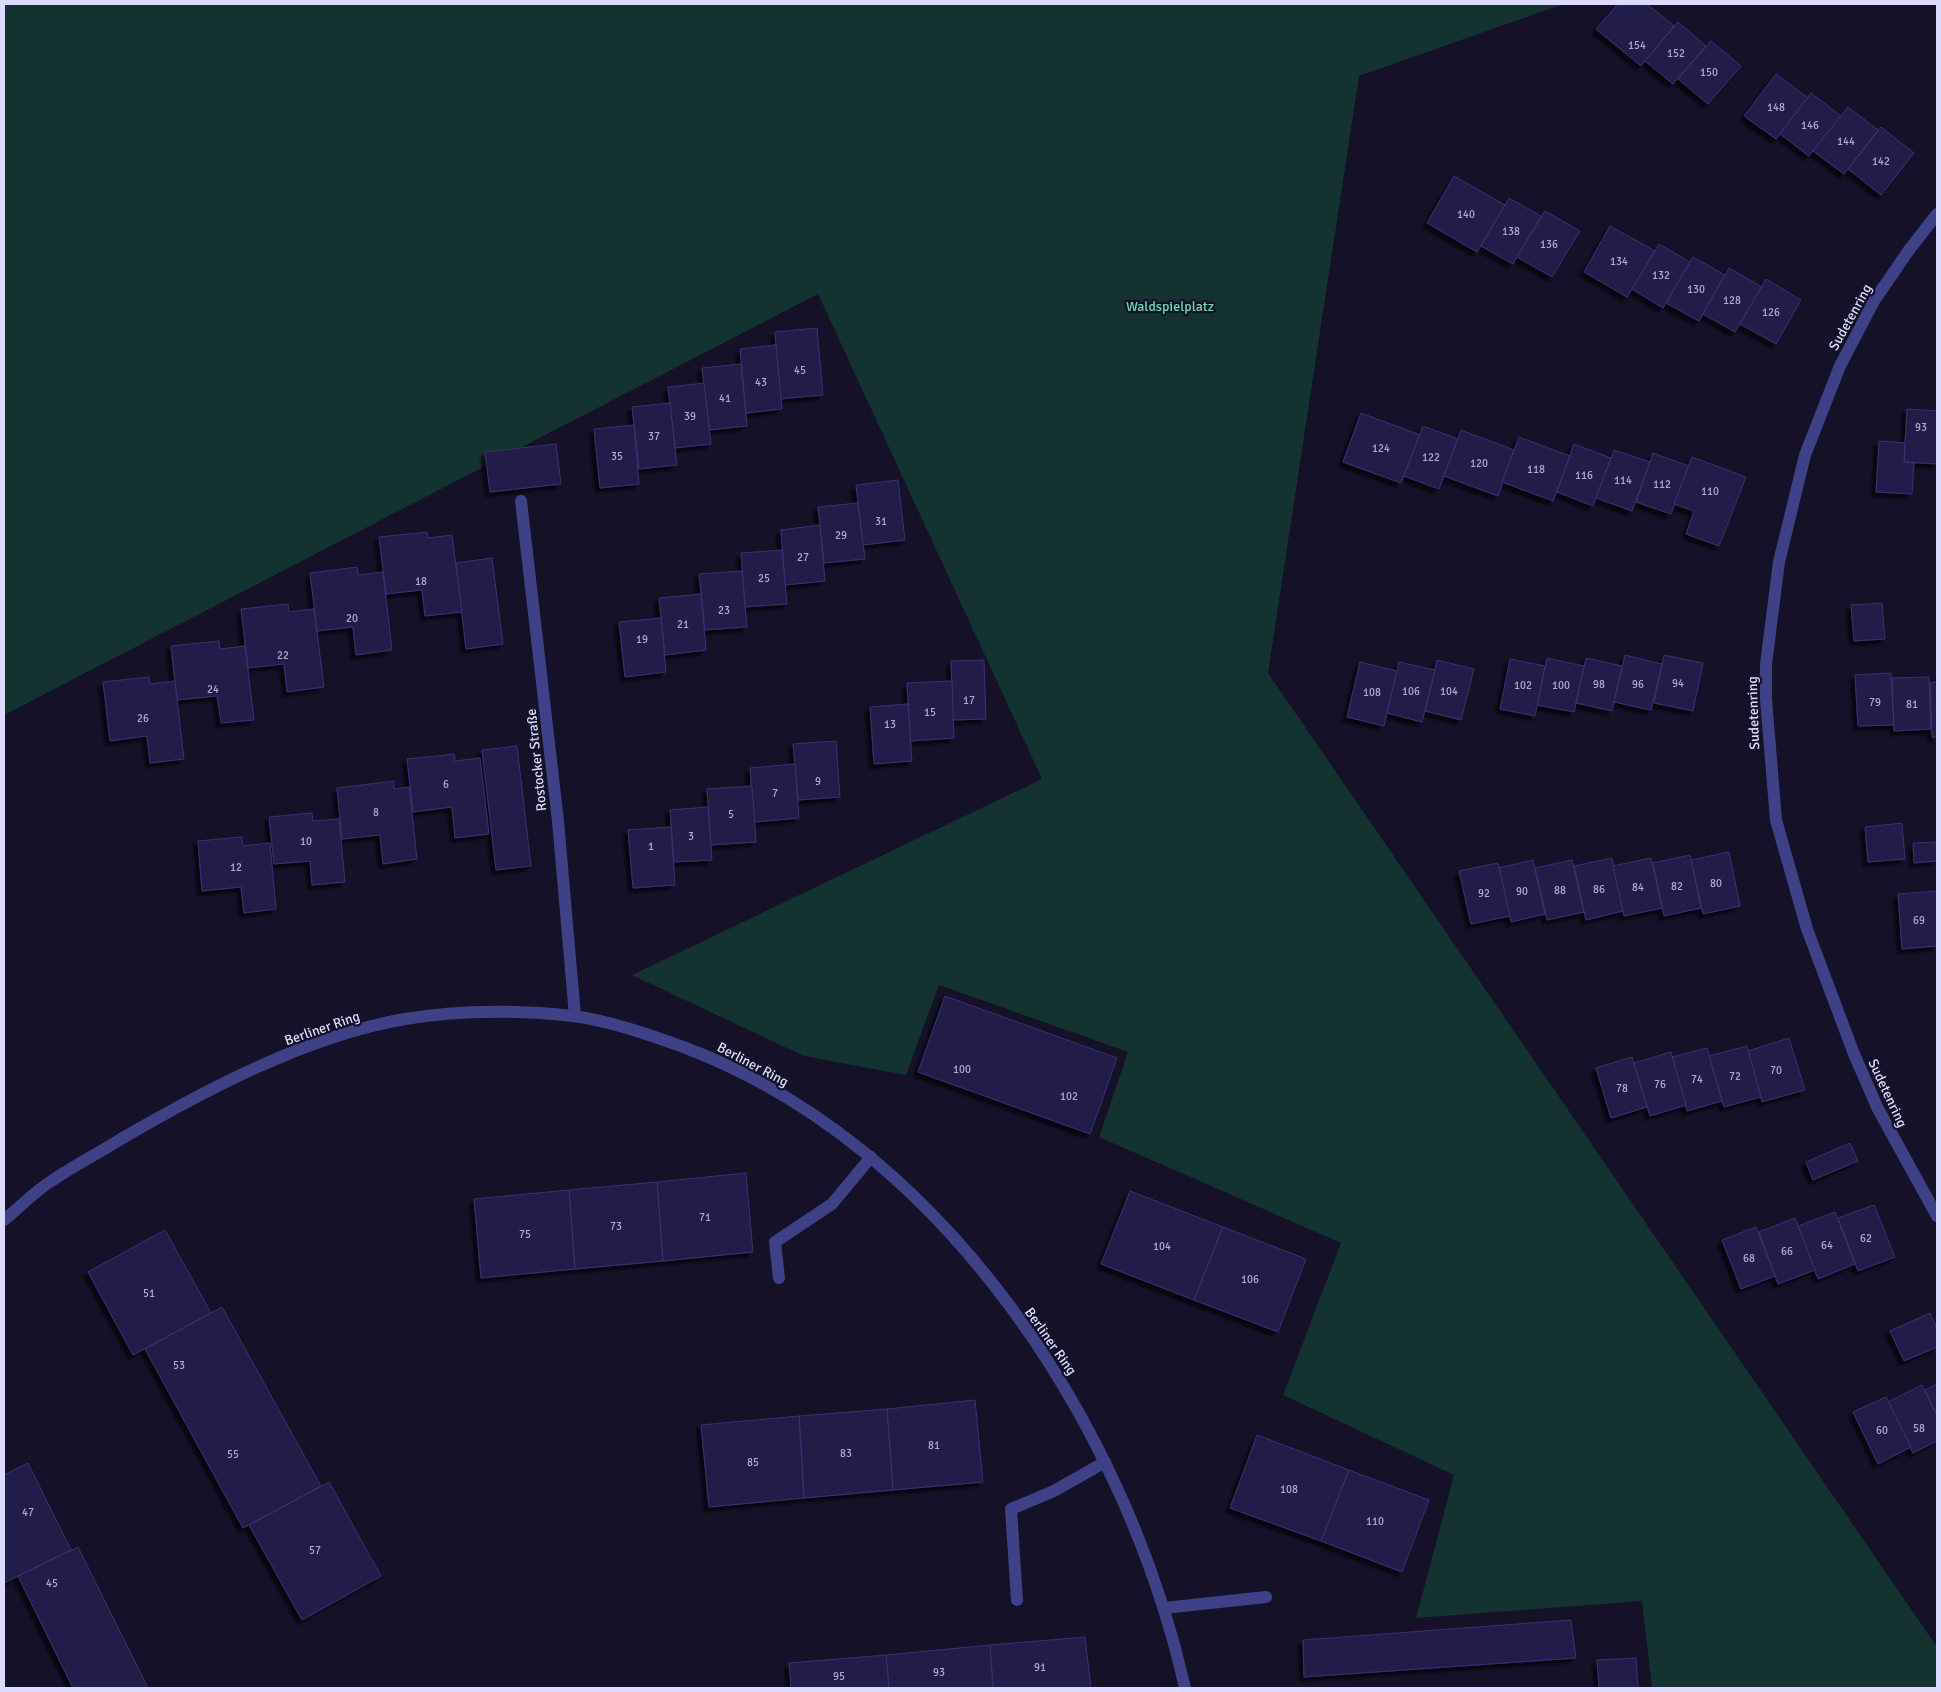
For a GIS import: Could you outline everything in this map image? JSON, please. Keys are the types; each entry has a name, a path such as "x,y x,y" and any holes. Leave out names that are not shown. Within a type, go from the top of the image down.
{"street":[{"name":"Sudetenring","path":"1937,214 1909,250 1869,310 1840,366 1806,455 1779,562 1766,664 1766,699 1776,820 1807,929 1854,1054 1878,1109 1937,1216"},
{"name":"Rostocker Straße","path":"521,501 558,821 575,1016"},
{"name":"Berliner Ring","path":"4,1220 51,1180 175,1108 267,1064 342,1034 405,1019 478,1012 575,1016 654,1036 726,1064 841,1133 871,1157 941,1223 991,1284 1058,1375 1105,1462 1143,1549 1164,1608 1185,1688"},
{"path":"778,1278 774,1242 832,1204 871,1157"},
{"path":"1017,1600 1010,1509 1054,1491 1105,1462"},
{"path":"1164,1608 1266,1597"}],"green space":[{"name":"Waldspielplatz","path":"4,4 1564,4 1359,76 1268,673 1937,1647 1937,1688 1652,1688 1642,1601 1416,1618 1454,1475 1283,1395 1341,1243 1099,1137 1128,1052 939,985 906,1075 804,1056 632,975 1042,779 818,294 4,715"}],"building":[{"path":"1618,4 1647,4 1674,26 1641,66 1596,29"},
{"path":"1678,22 1706,46 1673,84 1645,61"},
{"path":"1711,41 1741,66 1708,104 1678,79"},
{"path":"1776,74 1808,98 1776,139 1744,116"},
{"path":"1811,93 1841,116 1809,156 1780,134"},
{"path":"1848,107 1878,130 1844,174 1813,151"},
{"path":"1881,127 1914,153 1881,195 1848,169"},
{"path":"1454,176 1505,205 1477,252 1427,223"},
{"path":"1509,198 1541,216 1513,264 1481,246"},
{"path":"1545,211 1580,231 1552,277 1517,257"},
{"path":"1610,226 1655,251 1627,297 1584,272"},
{"path":"1659,244 1690,262 1663,308 1632,289"},
{"path":"1693,257 1725,275 1699,321 1666,303"},
{"path":"1729,268 1762,287 1735,332 1703,314"},
{"path":"1766,279 1801,300 1776,344 1740,324"},
{"path":"817,328 823,395 780,399 775,332"},
{"path":"776,345 782,409 746,413 740,349"},
{"path":"741,364 747,426 709,430 702,368"},
{"path":"704,383 711,444 675,448 668,387"},
{"path":"670,403 677,465 639,469 632,407"},
{"path":"1907,409 1937,411 1937,464 1904,462"},
{"path":"1361,413 1420,435 1401,483 1343,462"},
{"path":"634,425 639,484 600,488 594,429"},
{"path":"1423,426 1458,439 1439,489 1404,476"},
{"path":"1461,430 1514,450 1498,496 1444,476"},
{"path":"1519,437 1570,456 1553,501 1502,482"},
{"path":"1879,441 1905,443 1904,462 1914,463 1912,494 1876,492"},
{"path":"556,444 561,484 490,492 485,452"},
{"path":"1574,444 1611,458 1593,506 1557,492"},
{"path":"1614,450 1650,462 1632,511 1596,498"},
{"path":"1653,453 1689,466 1671,514 1636,502"},
{"path":"1692,457 1746,477 1719,546 1686,534 1694,511 1674,504"},
{"path":"898,480 905,540 863,545 856,485"},
{"path":"858,503 865,559 824,563 818,507"},
{"path":"820,525 825,581 785,585 781,530"},
{"path":"427,532 428,538 452,535 462,612 425,616 422,590 386,594 379,537"},
{"path":"782,550 787,604 745,607 741,553"},
{"path":"492,558 503,644 466,649 456,563"},
{"path":"357,567 358,575 383,572 392,650 356,655 353,627 317,631 310,573"},
{"path":"742,571 747,627 705,630 699,574"},
{"path":"701,594 706,650 665,655 659,598"},
{"path":"1882,603 1885,639 1854,641 1851,605"},
{"path":"288,604 289,612 314,609 324,687 287,692 284,664 248,668 241,609"},
{"path":"661,618 666,672 625,677 619,622"},
{"path":"219,641 220,649 245,646 254,720 221,723 217,696 177,700 171,646"},
{"path":"1625,655 1662,664 1651,710 1614,702"},
{"path":"1664,655 1703,663 1693,711 1654,703"},
{"path":"1547,658 1584,666 1574,712 1537,705"},
{"path":"1586,658 1622,666 1612,711 1576,703"},
{"path":"1510,659 1545,666 1535,716 1500,709"},
{"path":"984,660 986,719 953,720 951,661"},
{"path":"1437,660 1474,669 1461,720 1425,711"},
{"path":"1360,662 1397,671 1384,726 1347,717"},
{"path":"1399,662 1435,670 1422,722 1387,713"},
{"path":"1891,673 1894,725 1858,726 1855,675"},
{"path":"149,677 150,684 175,681 184,759 150,763 147,736 110,741 103,682"},
{"path":"1929,677 1931,729 1894,731 1892,678"},
{"path":"952,681 954,738 910,741 907,683"},
{"path":"1937,682 1937,737 1932,737 1930,683"},
{"path":"908,704 912,761 874,764 870,707"},
{"path":"836,741 840,797 798,800 793,744"},
{"path":"517,746 531,866 496,870 482,750"},
{"path":"454,754 455,761 480,758 489,834 455,838 452,807 413,812 407,759"},
{"path":"795,764 799,818 754,822 750,768"},
{"path":"394,781 394,789 409,787 417,859 383,864 380,835 342,839 337,788"},
{"path":"752,786 756,842 711,845 707,789"},
{"path":"708,807 712,860 674,862 670,810"},
{"path":"312,813 313,821 339,819 345,882 312,885 310,861 274,864 269,817"},
{"path":"1902,823 1905,859 1868,862 1865,827"},
{"path":"671,827 675,885 633,888 628,830"},
{"path":"242,837 243,846 270,843 276,909 244,913 241,887 202,891 198,841"},
{"path":"1936,842 1937,861 1914,863 1913,843"},
{"path":"1729,852 1740,906 1703,914 1691,860"},
{"path":"1690,855 1701,908 1664,916 1653,863"},
{"path":"1612,858 1623,911 1586,920 1574,866"},
{"path":"1651,858 1662,908 1624,916 1613,866"},
{"path":"1533,860 1545,914 1511,922 1499,868"},
{"path":"1572,860 1584,912 1547,920 1535,868"},
{"path":"1498,863 1510,916 1471,924 1459,871"},
{"path":"1937,891 1937,946 1902,949 1898,894"},
{"path":"945,996 1117,1058 1090,1134 918,1072"},
{"path":"1789,1038 1805,1090 1762,1102 1748,1051"},
{"path":"1747,1046 1761,1097 1724,1107 1709,1056"},
{"path":"1707,1048 1722,1101 1687,1111 1672,1057"},
{"path":"1671,1052 1686,1105 1650,1116 1634,1063"},
{"path":"1632,1057 1647,1107 1611,1118 1596,1068"},
{"path":"1850,1143 1858,1161 1813,1180 1806,1162"},
{"path":"746,1173 753,1252 663,1261 657,1182"},
{"path":"657,1182 663,1261 575,1269 569,1190"},
{"path":"569,1190 575,1269 481,1278 474,1199"},
{"path":"1130,1191 1223,1227 1194,1300 1101,1264"},
{"path":"1874,1205 1895,1257 1858,1271 1838,1218"},
{"path":"1835,1212 1855,1264 1818,1279 1798,1226"},
{"path":"1795,1218 1815,1270 1778,1284 1759,1232"},
{"path":"1223,1227 1306,1259 1278,1332 1194,1300"},
{"path":"1756,1227 1775,1276 1741,1289 1722,1240"},
{"path":"165,1230 211,1313 133,1355 88,1272"},
{"path":"222,1307 321,1486 243,1528 145,1349"},
{"path":"1930,1313 1937,1329 1937,1347 1904,1361 1890,1331"},
{"path":"1937,1384 1937,1416 1925,1390"},
{"path":"1922,1385 1937,1416 1937,1441 1913,1453 1888,1402"},
{"path":"1886,1397 1911,1447 1878,1464 1853,1412"},
{"path":"975,1400 983,1482 893,1490 887,1409"},
{"path":"887,1409 893,1490 804,1498 799,1416"},
{"path":"799,1416 804,1498 709,1507 701,1425"},
{"path":"1257,1435 1349,1470 1321,1541 1230,1508"},
{"path":"28,1463 71,1550 4,1583 4,1475"},
{"path":"1349,1470 1429,1500 1402,1572 1321,1541"},
{"path":"329,1482 381,1576 302,1620 249,1525"},
{"path":"78,1547 148,1688 73,1688 18,1576"},
{"path":"1571,1620 1576,1658 1304,1677 1303,1640"},
{"path":"1085,1637 1091,1688 993,1688 990,1645"},
{"path":"990,1645 993,1688 889,1688 886,1655"},
{"path":"886,1655 889,1688 791,1688 789,1663"},
{"path":"1636,1658 1638,1688 1599,1688 1597,1660"}]}
